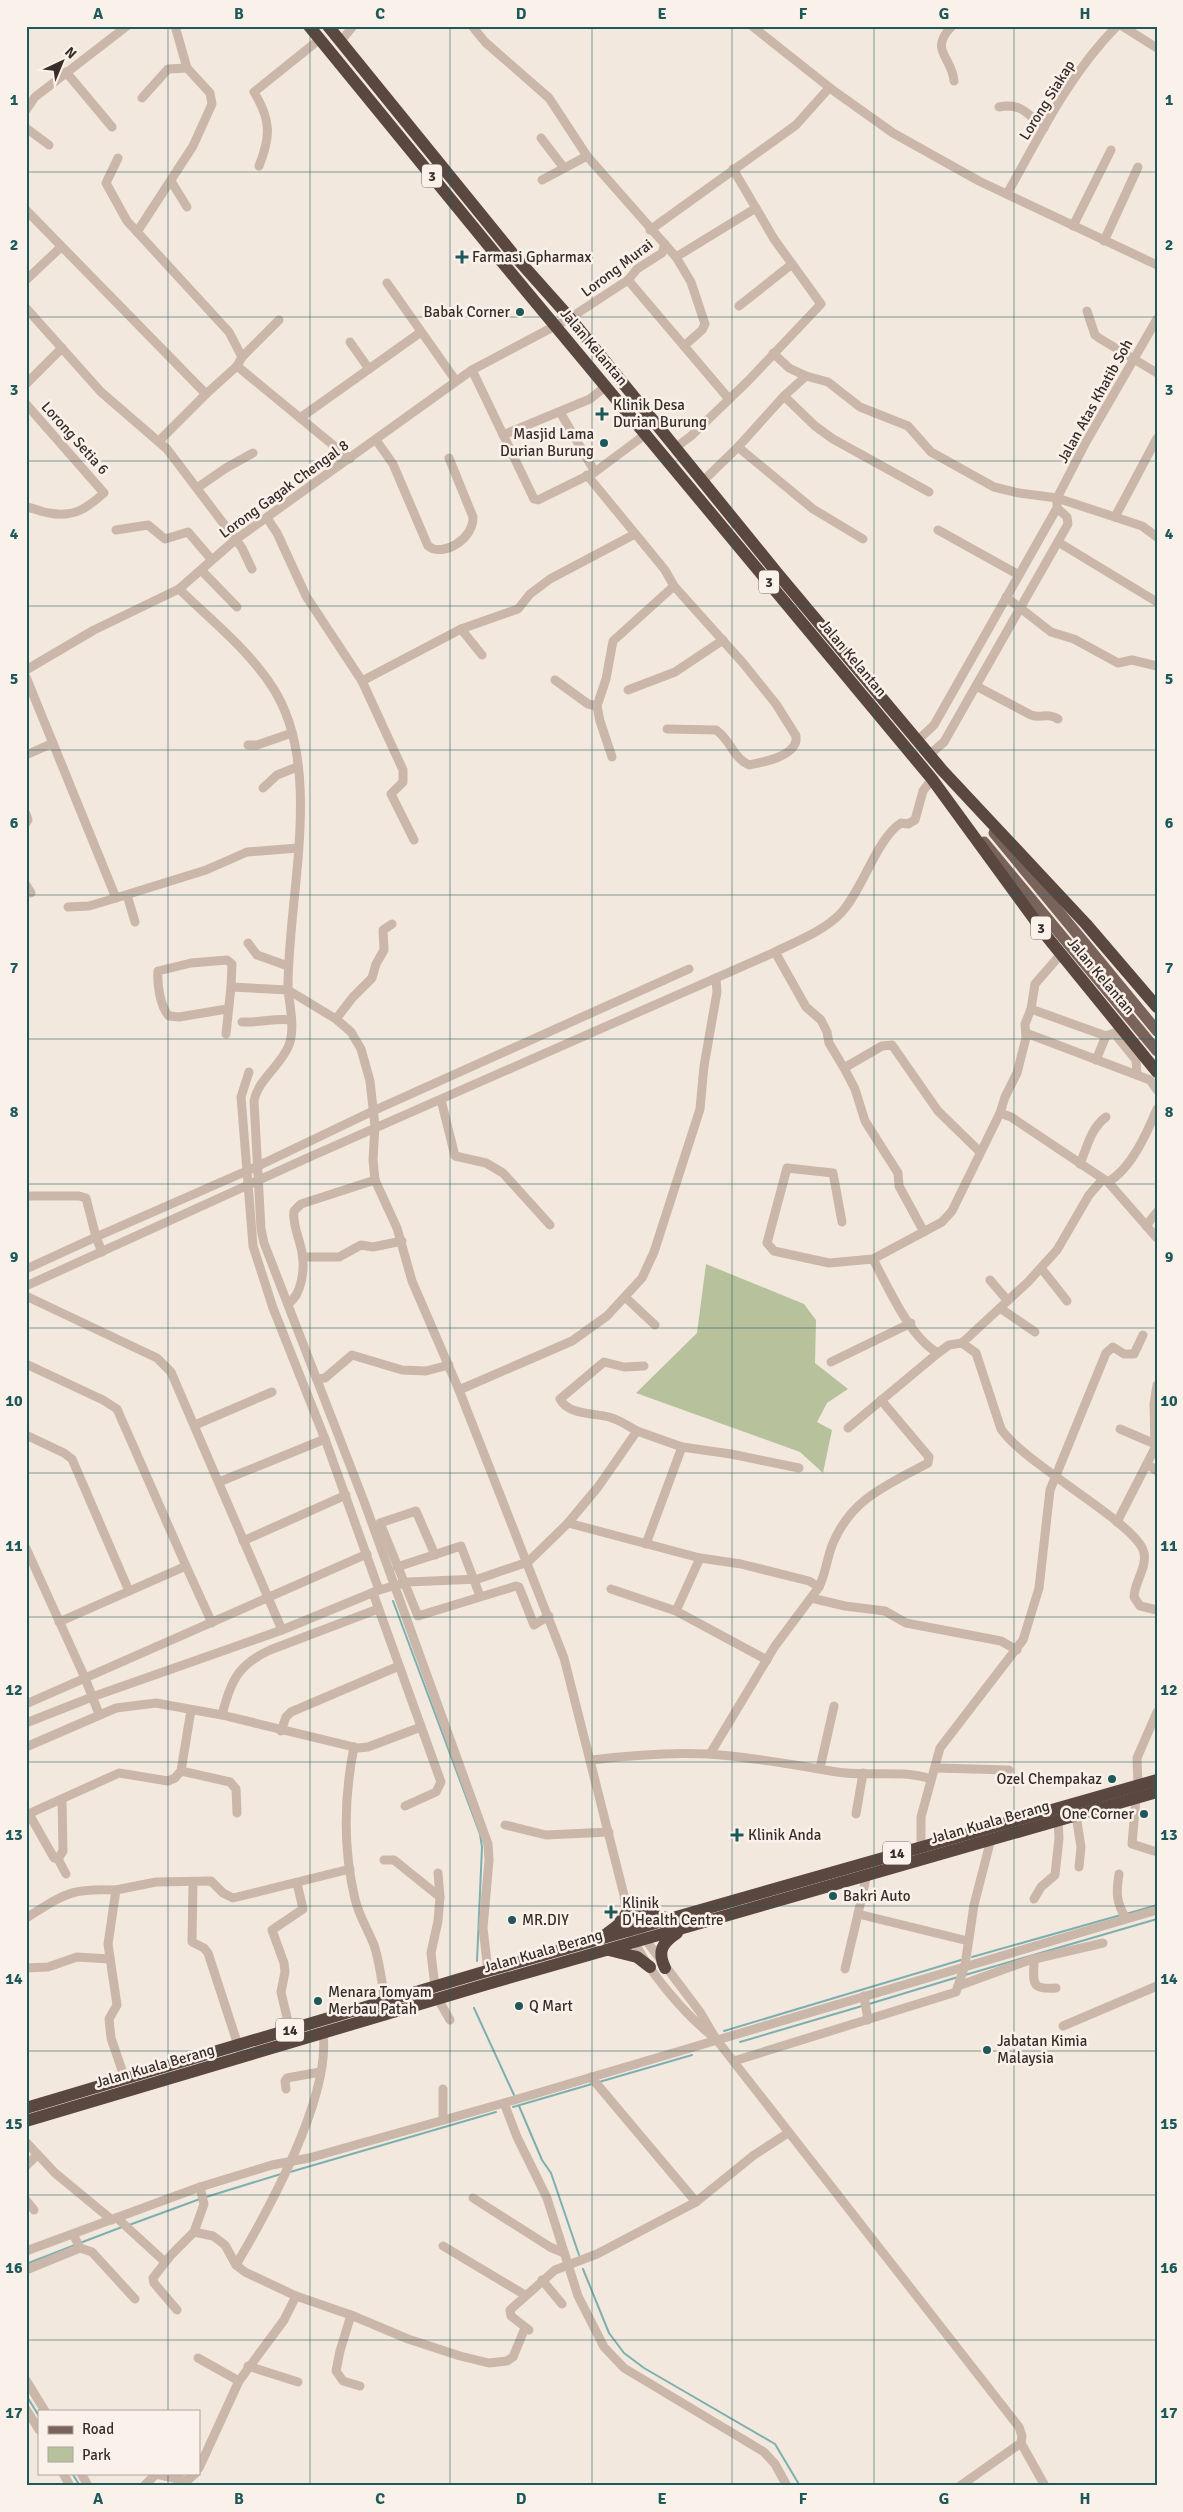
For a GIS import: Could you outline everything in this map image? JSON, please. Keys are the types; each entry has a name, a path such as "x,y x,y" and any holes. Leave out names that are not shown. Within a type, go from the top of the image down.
{"highway":[{"name":"Jalan Kelantan","path":"309,26 555,326 937,774 1086,924 1157,1007"},
{"name":"Jalan Kelantan","path":"328,26 513,254 570,318 929,755 937,774 1061,954 1157,1072"},
{"path":"1140,1049 1157,1068"},
{"name":"Jalan Kuala Berang","path":"26,2108 322,2034 436,1993 488,1971 594,1940 684,1929 867,1874 1076,1815 1137,1792 1157,1780"},
{"name":"Jalan Kuala Berang","path":"26,2121 123,2084 238,2045 385,2002 436,1993 606,1950 675,1918 921,1846 1137,1792 1157,1792"},
{"path":"594,1940 612,1930 626,1904 646,1915 675,1918"},
{"path":"665,1968 661,1959 660,1949 666,1941 684,1929"},
{"path":"606,1950 637,1957 650,1967"}],"main road":[{"name":"Jalan Kelantan","path":"937,774 1078,936 1157,1031"},
{"name":"Jalan Kelantan","path":"937,774 1068,943 1157,1051"}],"street":[{"path":"26,110 35,97 127,26"},
{"path":"137,232 193,146 212,104 210,94 187,68 175,26"},
{"path":"341,41 354,26"},
{"path":"472,26 485,42 549,98 586,156 676,257 691,282 705,324 702,330 684,346"},
{"path":"752,26 829,88 893,133 1007,194 1157,266"},
{"path":"952,26 942,37 941,43 943,54 953,72 954,81"},
{"name":"Lorong Siakap","path":"1007,194 1044,128 1074,81 1104,40 1117,26"},
{"path":"1122,26 1157,48"},
{"path":"259,166 269,132 265,111 254,92 320,39"},
{"path":"142,98 168,69 187,68"},
{"path":"66,72 112,127"},
{"path":"650,230 732,169 796,125 829,88"},
{"path":"999,107 1011,104 1020,107 1044,128"},
{"path":"26,128 49,145"},
{"path":"541,138 564,168"},
{"path":"1073,226 1112,150"},
{"path":"542,180 586,156"},
{"path":"118,158 106,179 106,186 127,221 229,332 242,357"},
{"path":"1104,241 1138,168"},
{"path":"675,448 691,436 729,399 821,304 792,264 732,169"},
{"path":"171,181 187,207"},
{"path":"676,257 756,208"},
{"path":"27,211 206,394"},
{"name":"Lorong Murai","path":"555,326 628,280 637,269 662,253 665,244"},
{"path":"26,280 61,247"},
{"path":"739,306 792,264"},
{"path":"628,280 729,399"},
{"path":"387,282 456,381"},
{"path":"26,308 101,392 176,458 244,551 252,569"},
{"path":"1087,311 1096,335 1133,361 1157,373"},
{"name":"Jalan Atas Khatib Soh","path":"917,740 934,725 1019,575 1057,503 1086,442 1157,319"},
{"path":"159,442 206,394 237,366 242,357 279,320"},
{"name":"Lorong Gagak Chengal 8","path":"26,670 94,630 179,589 236,540 456,381 472,370 555,326"},
{"path":"300,418 421,332"},
{"path":"350,342 369,369"},
{"path":"26,384 62,348"},
{"path":"773,353 789,368 806,376 823,379 860,407 908,426 931,452 994,487 1115,517 1142,526 1157,537"},
{"path":"237,366 350,459"},
{"path":"472,370 534,499 538,500 591,474 646,434"},
{"path":"703,481 738,447 784,396 806,376"},
{"path":"503,435 590,399 606,386"},
{"path":"784,396 815,426 834,439 929,492"},
{"name":"Lorong Setia 6","path":"26,404 104,492 83,511 75,514 49,513 26,507"},
{"path":"560,412 591,474 635,534 665,570 674,586 723,640 784,716 796,736 795,747 788,753 749,765 738,758 716,730 667,729"},
{"path":"1115,517 1157,438"},
{"path":"376,440 393,464 428,546 433,550 439,550 461,542 470,534 473,525 473,517 449,458"},
{"path":"738,447 812,509 864,539"},
{"path":"197,488 226,468 253,453"},
{"path":"929,755 944,742 1058,542 1068,520 1057,503"},
{"path":"267,518 277,533 306,596 362,682 403,770 403,782 392,794 414,840"},
{"path":"116,530 148,525 165,539 188,532 212,560"},
{"path":"938,530 1019,575"},
{"path":"362,682 461,629 518,609 530,594 550,579 635,534"},
{"path":"1058,542 1157,602"},
{"path":"201,570 237,607"},
{"path":"612,757 600,722 597,706 606,679 614,641 674,586"},
{"path":"179,589 246,654 272,686 281,701 292,733 297,767 300,794 298,848 288,966 291,1020 289,1044 249,1092"},
{"path":"1006,597 1021,607 1046,629 1074,639 1118,663 1132,660 1157,666"},
{"path":"461,629 482,656"},
{"path":"628,690 675,672 723,640"},
{"path":"26,677 116,898"},
{"path":"555,680 588,704 597,706"},
{"path":"976,686 1031,715 1036,717 1050,715 1058,719"},
{"path":"248,745 257,745 292,733"},
{"path":"26,755 53,743"},
{"path":"263,788 277,774 297,767"},
{"path":"26,1286 375,1127 441,1100 776,952 827,925 842,912 890,832 901,823 908,824 915,820 923,791 937,774"},
{"path":"26,814 28,820 26,823"},
{"path":"68,907 89,906 127,895 206,870 247,852 298,848"},
{"path":"26,885 31,893"},
{"path":"127,895 135,922"},
{"path":"336,1019 353,997 372,978 376,964 384,950 382,930 392,924"},
{"path":"248,943 253,952 263,958 288,966"},
{"path":"776,952 806,1006 821,1020 827,1032 829,1042 855,1089 864,1121 898,1173 899,1186 924,1232"},
{"path":"842,1222 833,1173 787,1168 767,1243 774,1250 829,1263 873,1259 942,1222 952,1210 1000,1113 1005,1097 1017,1073 1026,1033 1025,1024 1031,1009 1035,984 1061,954"},
{"path":"226,1034 232,964 227,960 162,968 158,973 165,1011 168,1016 179,1017 227,1009"},
{"path":"26,1269 689,969"},
{"path":"459,1390 572,1341 607,1316 642,1278 650,1263 700,1109 704,1066 717,992 716,978"},
{"path":"231,987 288,990 336,1019 351,1032 361,1049 370,1081 375,1127 373,1160 375,1180 402,1241 412,1281 459,1390 528,1562 570,1676 626,1904 637,1935 650,1967 698,2026 716,2039"},
{"path":"612,1004 619,1021"},
{"path":"1031,1009 1106,1036 1114,1033 1136,1060 1137,1075"},
{"path":"242,1022 254,1023 269,1019 291,1020"},
{"path":"576,1020 583,1037"},
{"path":"1026,1033 1150,1080 1157,1090"},
{"path":"1096,1060 1106,1036"},
{"path":"844,1068 882,1046 892,1045 938,1111 980,1152"},
{"path":"249,1072 253,1246 317,1379 399,1584 488,1844 489,1860 483,1928 488,1971"},
{"path":"249,1092 254,1109 252,1168"},
{"path":"441,1100 455,1156 486,1163 503,1173 550,1225"},
{"path":"848,1428 938,1353 950,1345 962,1342 1041,1268 1057,1250 1089,1194 1106,1180 1116,1177 1144,1139 1157,1109"},
{"path":"1000,1113 1010,1117 1106,1180 1157,1238"},
{"path":"1080,1164 1091,1136 1099,1122 1106,1117"},
{"path":"285,1313 297,1294 303,1257 294,1220 294,1210 297,1206 375,1180"},
{"path":"253,1183 262,1238 285,1313 325,1439 367,1554 376,1591 378,1609 422,1727 441,1786 436,1792 405,1806"},
{"path":"26,1196 79,1196 86,1198 102,1252"},
{"path":"1146,1226 1157,1212"},
{"path":"303,1257 339,1257 361,1245 374,1247 402,1241"},
{"path":"873,1259 928,1348 938,1353"},
{"path":"1041,1268 1067,1300"},
{"path":"990,1280 1007,1300"},
{"path":"26,1296 161,1361 171,1372 282,1630"},
{"path":"625,1297 655,1325"},
{"path":"1000,1308 1035,1332"},
{"path":"831,1362 911,1323"},
{"path":"921,1846 920,1823 940,1748 1023,1640 1039,1588 1050,1490 1106,1353 1113,1347 1124,1354 1134,1354 1143,1334"},
{"path":"962,1342 976,1353 995,1413 1008,1440 1117,1522 1140,1545 1145,1555 1134,1597 1140,1606 1157,1610"},
{"path":"317,1379 324,1378 352,1355 402,1370 426,1371 449,1366"},
{"path":"644,1366 624,1367 604,1362 560,1400 565,1406 580,1413 610,1417 637,1431 682,1447 731,1454 799,1468"},
{"path":"26,1364 103,1400 117,1409 212,1623"},
{"path":"1117,1522 1156,1447 1154,1404 1157,1385"},
{"path":"195,1425 272,1392"},
{"path":"710,1754 767,1660 819,1587 832,1545 852,1510 870,1495 928,1463 929,1457 881,1400"},
{"path":"1120,1429 1156,1447"},
{"path":"367,1554 27,1702 31,1721 92,1697 282,1630 376,1591 399,1584 474,1579 528,1562 568,1522 598,1487 637,1431"},
{"path":"26,1435 64,1453 72,1460 129,1592"},
{"path":"219,1482 325,1439"},
{"path":"646,1544 682,1447"},
{"path":"1146,1464 1157,1471"},
{"path":"243,1540 346,1495"},
{"path":"435,1555 419,1513 414,1510 380,1522 397,1567 399,1584 417,1614 421,1617 480,1596 518,1586 534,1625 549,1616"},
{"path":"568,1522 700,1558 741,1564 809,1581 819,1587"},
{"path":"397,1567 461,1546 480,1596"},
{"path":"26,1548 85,1678 99,1714"},
{"path":"676,1611 700,1558"},
{"path":"59,1622 186,1566"},
{"path":"611,1589 676,1611 767,1660"},
{"path":"811,1598 845,1606 885,1612 906,1622 1001,1641 1017,1650"},
{"path":"222,1716 233,1679 254,1659 270,1650 378,1609"},
{"path":"281,1731 286,1717 291,1712 399,1666"},
{"path":"26,1747 116,1708 156,1703 222,1716 354,1747 368,1747 422,1727"},
{"path":"820,1768 834,1706"},
{"path":"66,1874 27,1815 119,1773 168,1781 175,1778 180,1771 191,1710"},
{"path":"1157,1712 1137,1758 1137,1792 1132,1844 1157,1852"},
{"path":"354,1747 348,1776 346,1813 350,1869 359,1912 374,1947 385,2002"},
{"path":"592,1760 648,1754 710,1754 838,1772 910,1774 931,1779"},
{"path":"936,1768 1009,1770"},
{"path":"180,1771 230,1782 236,1789 237,1813"},
{"path":"856,1814 863,1773"},
{"path":"58,1860 63,1851 62,1799"},
{"path":"1076,1815 1081,1847 1079,1867"},
{"path":"1034,1899 1041,1888 1055,1875 1059,1838 1058,1820"},
{"path":"505,1825 553,1835 609,1832"},
{"path":"734,2061 954,1993 964,1968 977,1890 991,1839"},
{"path":"384,1860 394,1860 440,1897"},
{"path":"26,1918 74,1891 91,1889 116,1890 156,1882 193,1883 212,1881 223,1893 233,1898 350,1869"},
{"path":"438,1873 440,1897 438,1921 430,1953 436,1993 450,2020"},
{"path":"845,1969 867,1874"},
{"path":"1119,1874 1116,1892 1118,1905 1124,1915"},
{"path":"193,1883 192,1942 204,1948 208,1953 238,2045"},
{"path":"290,2030 281,1992 286,1972 272,1930 303,1909 297,1883"},
{"path":"116,1890 108,1939 117,2002 116,2007 109,2016 109,2027 123,2084"},
{"path":"26,2270 76,2241 200,2190 964,1968 1030,1955 1068,1944 1124,1915 1157,1910"},
{"path":"858,1914 968,1941"},
{"path":"637,1935 700,2012 716,2039 788,2133 1010,2414 1019,2427 1022,2436 1021,2443 1045,2486"},
{"path":"959,1984 1030,1955 1068,1944 1103,1942"},
{"path":"1030,1955 1034,1978 1038,1987 1041,1989 1056,1988"},
{"path":"26,1968 48,1968 77,1957 110,1959"},
{"path":"1063,2026 1157,1986"},
{"path":"864,1998 868,2020"},
{"path":"236,2265 292,2163 320,2072 324,2044 322,2034"},
{"path":"286,2089 285,2081 287,2078 320,2072"},
{"path":"591,2077 696,2202"},
{"path":"443,2089 443,2120"},
{"path":"504,2103 517,2136 547,2198 578,2296 591,2324 610,2355 624,2368 764,2452 775,2464 787,2486"},
{"path":"194,2232 213,2236 225,2244 236,2265 245,2272 296,2296 352,2315 426,2346 489,2363 502,2363 513,2357 527,2329 510,2314 511,2308 542,2280 568,2263 597,2254 696,2202 754,2155 788,2133"},
{"path":"26,2142 55,2174 120,2222 165,2262"},
{"path":"26,2166 37,2155"},
{"path":"177,2310 153,2280 165,2262 194,2232 204,2204 200,2190"},
{"path":"473,2198 550,2247 564,2253"},
{"path":"26,2200 34,2210"},
{"path":"26,2251 76,2241 92,2252 135,2299"},
{"path":"443,2246 525,2296"},
{"path":"542,2280 562,2304"},
{"path":"200,2466 239,2381 248,2366 284,2320 296,2296"},
{"path":"352,2315 340,2351 336,2371 343,2381 360,2386"},
{"path":"198,2358 239,2381"},
{"path":"248,2366 298,2382"},
{"path":"26,2380 44,2410"},
{"path":"26,2409 33,2426"},
{"path":"960,2486 1021,2443"},
{"path":"64,2474 70,2486"},
{"path":"82,2474 88,2486"},
{"path":"144,2486 156,2474 187,2481 195,2474"}],"green space":[{"path":"706,1264 804,1304 816,1320 815,1363 848,1389 827,1403 817,1422 832,1430 823,1473 800,1452 636,1393 697,1333"}],"waterway":[{"path":"393,1601 480,1834 482,1847 477,1961"},
{"path":"1126,1914 1157,1905"},
{"path":"972,1957 1121,1915"},
{"path":"965,1975 1157,1919"},
{"path":"724,2031 961,1960"},
{"path":"869,2004 958,1977"},
{"path":"740,2042 862,2006"},
{"path":"474,2008 514,2095"},
{"path":"599,2082 692,2055"},
{"path":"513,2107 592,2084"},
{"path":"519,2106 542,2160 551,2173 579,2255"},
{"path":"290,2172 496,2112"},
{"path":"206,2197 281,2174"},
{"path":"129,2225 200,2199"},
{"path":"80,2243 122,2227"},
{"path":"26,2264 75,2245"},
{"path":"583,2269 609,2333 624,2353 644,2368 775,2444 800,2486"},
{"path":"26,2395 38,2414"},
{"path":"73,2474 80,2486"}],"place":[{"name":"Farmasi Gpharmax","path":"462,257"},
{"name":"Babak Corner","path":"520,312"},
{"name":"Klinik Desa Durian Burung","path":"602,414"},
{"name":"Masjid Lama Durian Burung","path":"604,443"},
{"name":"Ozel Chempakaz","path":"1112,1779"},
{"name":"One Corner","path":"1144,1814"},
{"name":"Klinik Anda","path":"737,1835"},
{"name":"Bakri Auto","path":"833,1896"},
{"name":"Klinik D'Health Centre","path":"611,1912"},
{"name":"MR.DIY","path":"512,1920"},
{"name":"Menara Tomyam Merbau Patah","path":"318,2001"},
{"name":"Q Mart","path":"519,2006"},
{"name":"Jabatan Kimia Malaysia","path":"987,2050"}]}
